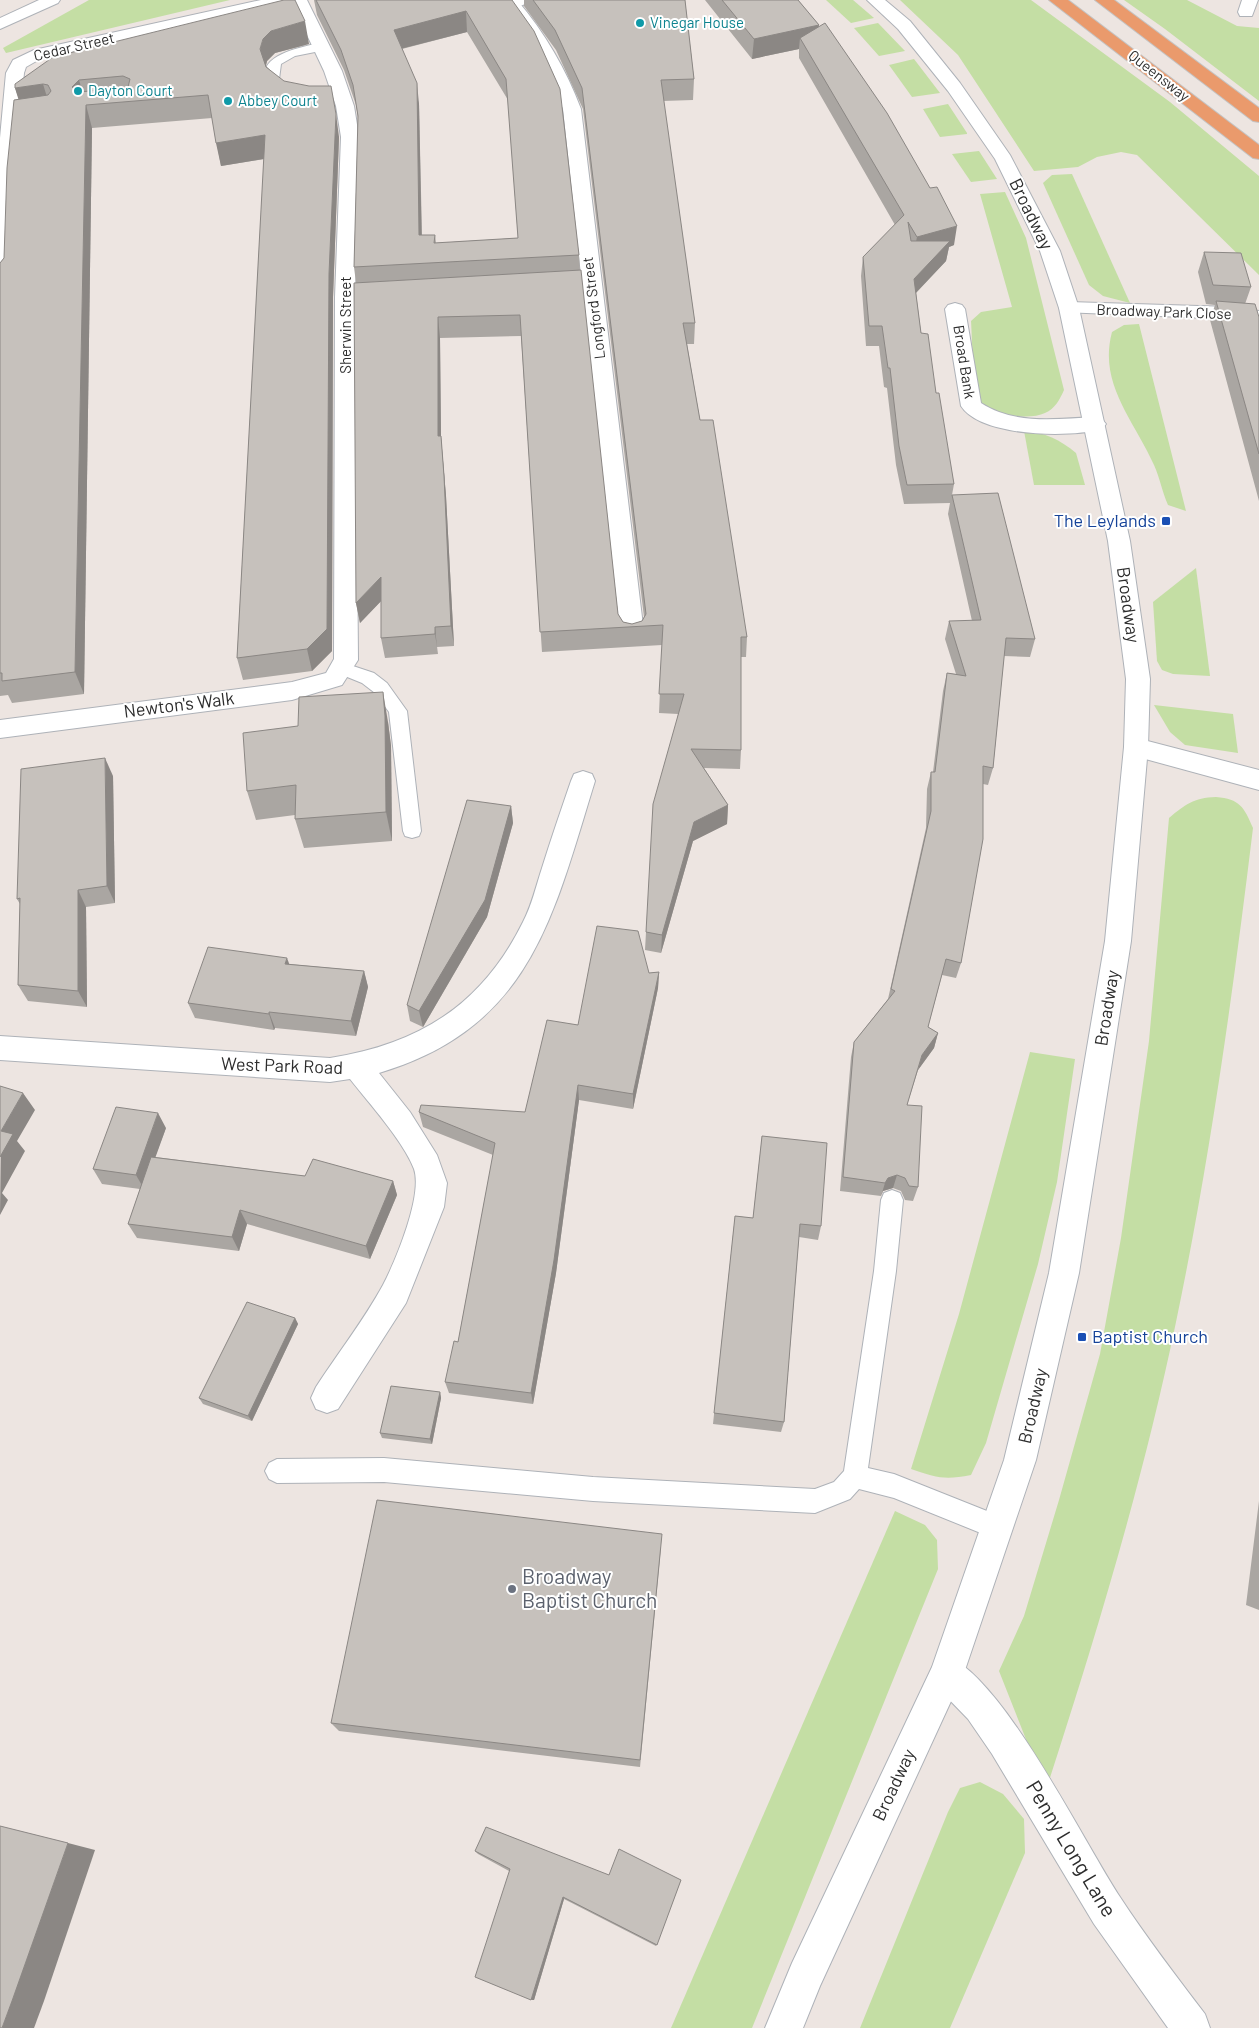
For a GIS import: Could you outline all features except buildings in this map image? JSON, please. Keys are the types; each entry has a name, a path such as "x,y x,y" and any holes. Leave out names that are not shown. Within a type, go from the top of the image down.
{"highway":[{"name":"Queensway","path":"1057,0 1259,154"},
{"name":"Queensway","path":"1103,0 1177,53 1259,117"}],"street":[{"path":"0,24 52,0"},
{"name":"Cedar Street","path":"0,280 4,191 17,118 15,73 18,64 34,55 284,0"},
{"name":"Sherwin Street","path":"299,0 321,47 335,103 350,137 355,297 344,664"},
{"name":"Broadway","path":"784,2028 809,1967 947,1673 1020,1460 1064,1273 1118,940 1136,747 1138,679 1119,542 1096,424 1069,308 1050,251 1004,159 954,87 904,25 875,0"},
{"name":"Longford Street","path":"516,2 562,79 572,108 581,284 632,634"},
{"name":"Broadway Park Close","path":"1069,308 1232,313 1259,318"},
{"name":"Broad Bank","path":"956,309 971,406 980,414 996,421 1010,423 1046,425 1096,424"},
{"name":"Newton's Walk","path":"0,729 292,691 334,679 344,664"},
{"path":"1136,747 1259,780"},
{"name":"West Park Road","path":"0,1048 330,1070 358,1068 389,1058 447,1030 479,1006 522,951 537,922 583,782"},
{"path":"326,1398 395,1293 429,1207 432,1183 426,1164 400,1121 358,1068"},
{"name":"Penny Long Lane","path":"947,1673 980,1707 1005,1741 1107,1911 1192,2028"}],"lane":[{"path":"297,100 278,89 272,80 271,69 275,62 285,56 321,47"},
{"path":"344,664 381,688 398,711 412,830"},
{"path":"277,1471 384,1470 594,1489 815,1502 842,1491 855,1476 886,1271 892,1200"},
{"path":"855,1476 894,1486 998,1528"}],"green space":[{"path":"89,0 230,0 6,53 3,48"},
{"path":"826,0 853,0 874,18 851,23"},
{"path":"900,0 1031,0 1170,102 1259,176 1259,275 1137,155 1121,152 1097,157 1078,167 1034,171 958,55"},
{"path":"1124,0 1187,0 1237,26 1259,28 1259,101 1165,29"},
{"path":"878,23 905,51 879,56 854,28"},
{"path":"914,59 940,93 912,97 889,65"},
{"path":"948,104 967,134 940,137 923,109"},
{"path":"979,151 997,179 971,182 952,154"},
{"path":"1072,174 1130,303 1103,296 1089,285 1043,183 1052,175"},
{"path":"1005,192 1026,238 1064,390 1052,409 1038,415 1009,415 990,409 983,404 976,393 971,321 981,312 1012,307 980,194"},
{"path":"1139,324 1186,511 1168,505 1154,465 1120,401 1114,385 1109,351 1112,332 1124,325"},
{"path":"1024,431 1039,433 1052,438 1076,453 1085,485 1034,485"},
{"path":"1196,568 1210,676 1173,674 1162,670 1157,661 1153,602"},
{"path":"1154,705 1233,714 1238,753 1185,745 1170,732"},
{"path":"1216,797 1231,800 1240,805 1244,809 1253,828 1229,1014 1200,1199 1176,1322 1134,1499 1083,1674 1046,1790 999,1671 1024,1616 1100,1354 1121,1238 1149,1041 1169,818 1190,803"},
{"path":"1030,1052 1075,1059 1057,1182 1038,1264 986,1443 971,1475 947,1478 935,1476 911,1469 959,1314"},
{"path":"895,1511 925,1525 937,1540 938,1569 752,2028 671,2028"},
{"path":"980,1782 1003,1794 1024,1819 1025,1853 950,2028 860,2028 948,1812 960,1788"}],"place":[{"name":"Vinegar House","path":"640,23"},
{"name":"Dayton Court","path":"78,91"},
{"name":"Abbey Court","path":"228,101"},
{"name":"The Leylands","path":"1166,521"},
{"name":"Baptist Church","path":"1082,1337"},
{"name":"Broadway Baptist Church","path":"512,1589"}]}
